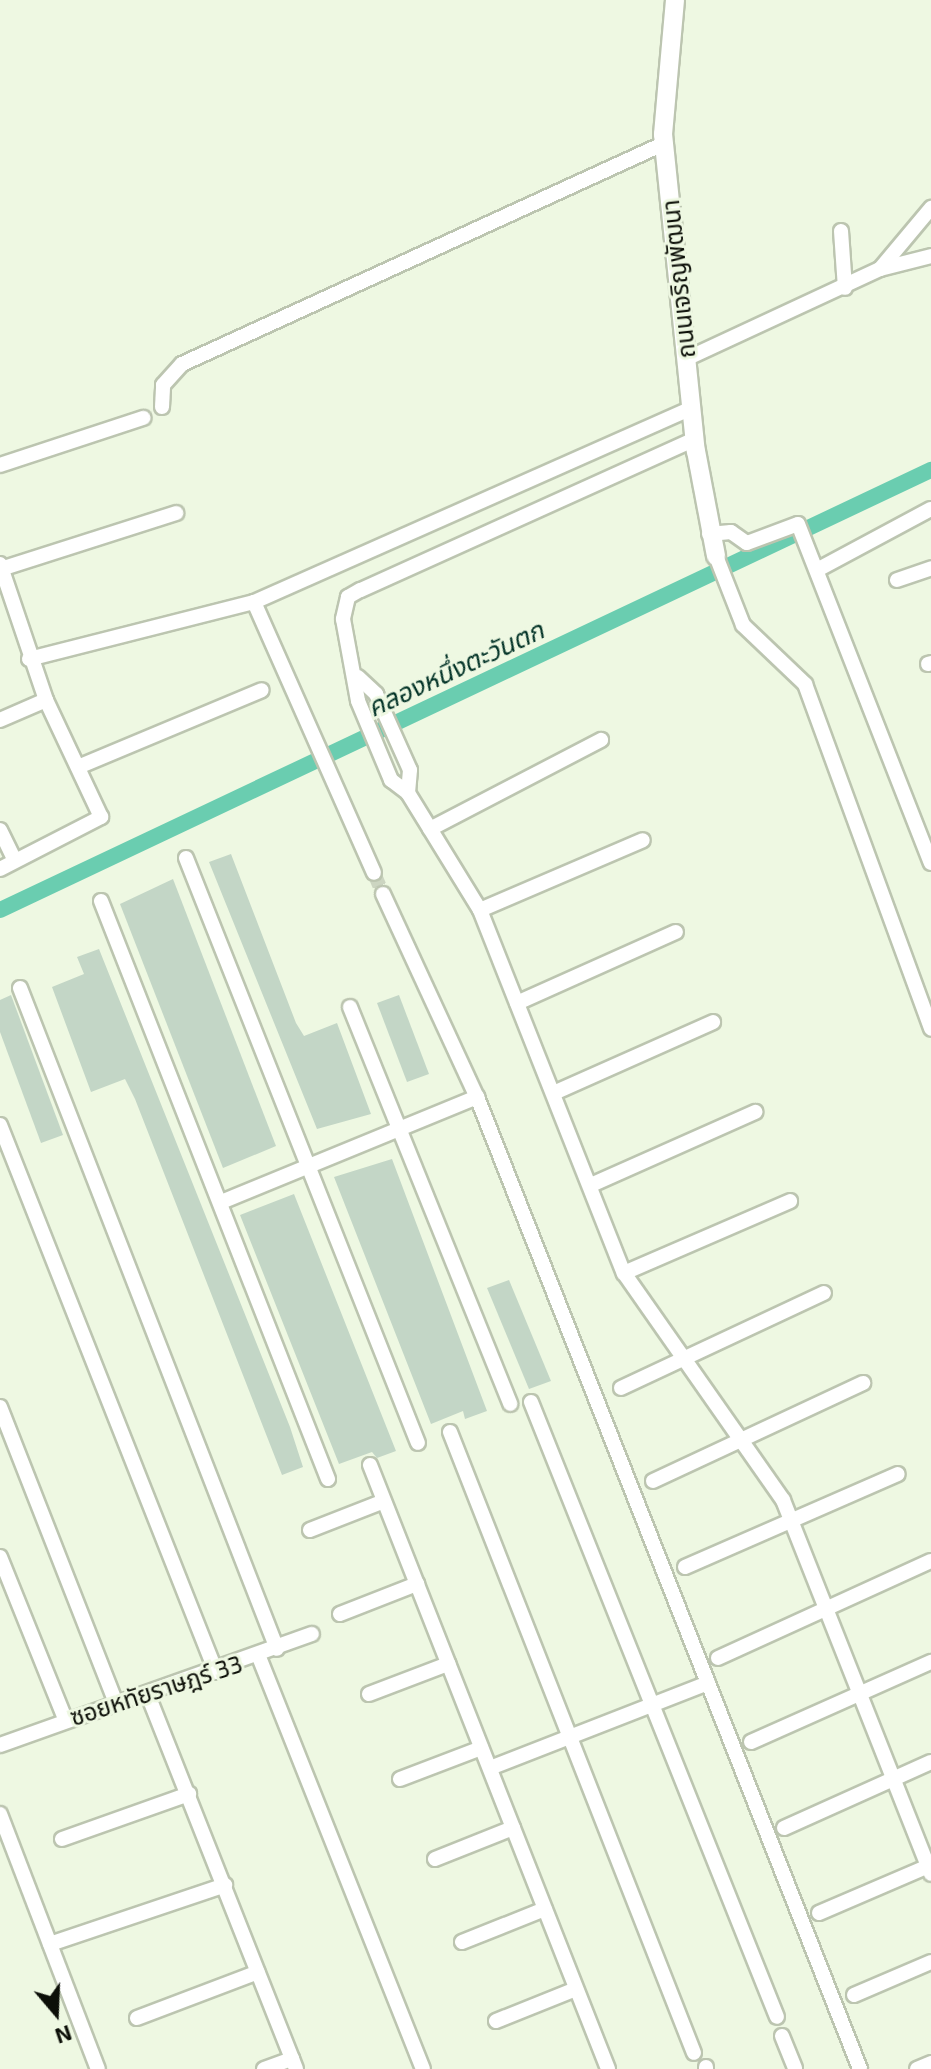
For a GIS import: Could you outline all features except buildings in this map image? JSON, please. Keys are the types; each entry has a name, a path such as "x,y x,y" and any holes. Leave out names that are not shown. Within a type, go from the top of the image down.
{"street":[{"name":"ถนนเจริญพัฒนา","path":"675,0 663,144 695,439 709,534 716,556"},
{"path":"162,407 163,385 182,364 663,144"},
{"path":"686,359 845,288 880,269 926,230 931,208"},
{"path":"841,231 845,288"},
{"path":"880,269 931,256"},
{"path":"29,659 254,602 692,408"},
{"path":"0,465 143,418"},
{"path":"695,439 348,597 343,619 358,677 358,701 391,780 408,793 480,910 556,1092 624,1273 678,1356 740,1438 790,1521 930,1868 819,1913"},
{"path":"815,566 931,509"},
{"path":"0,869 101,817 29,659 1,566 176,513"},
{"path":"709,534 731,532 747,543 798,524 931,863"},
{"path":"716,556 743,625 805,684 931,1029"},
{"path":"897,580 931,568"},
{"path":"254,602 374,873"},
{"path":"358,677 376,694 410,770 408,793"},
{"path":"78,767 262,690"},
{"path":"0,720 46,700"},
{"path":"430,829 601,740"},
{"path":"0,830 15,861"},
{"path":"480,910 643,840"},
{"path":"186,858 418,1443"},
{"path":"383,894 477,1097 860,2069"},
{"path":"101,901 328,1479"},
{"path":"517,1003 676,932"},
{"path":"20,988 277,1649"},
{"path":"350,1007 510,1404"},
{"path":"556,1092 713,1022"},
{"path":"221,1202 401,1132 477,1097"},
{"path":"591,1185 755,1112"},
{"path":"0,1125 216,1672"},
{"path":"624,1273 790,1201"},
{"path":"621,1388 678,1356 824,1293"},
{"path":"653,1481 863,1383"},
{"path":"531,1402 777,2017"},
{"path":"0,1407 117,1705"},
{"path":"450,1432 694,2053"},
{"path":"370,1465 608,2069"},
{"path":"685,1567 898,1474"},
{"path":"310,1530 384,1501"},
{"path":"0,1557 65,1719"},
{"path":"718,1658 931,1561"},
{"path":"340,1614 417,1584"},
{"name":"ซอยหทัยราษฎร์ 33","path":"0,1745 65,1719 117,1705 259,1657 312,1634"},
{"path":"259,1657 423,2069"},
{"path":"751,1742 860,1697 931,1662"},
{"path":"369,1694 448,1664"},
{"path":"490,1768 708,1683"},
{"path":"148,1695 294,2064 264,2069"},
{"path":"400,1779 481,1748"},
{"path":"784,1828 931,1762"},
{"path":"62,1839 189,1794"},
{"path":"0,1814 98,2069"},
{"path":"435,1859 513,1828"},
{"path":"50,1944 225,1885"},
{"path":"462,1942 545,1909"},
{"path":"854,1995 931,1962"},
{"path":"137,2018 258,1972"},
{"path":"496,2021 576,1989"},
{"path":"782,2036 795,2069"},
{"path":"917,2069 931,2063"}],"waterway":[{"name":"คลองหนึ่งตะวันตก","path":"0,910 931,470"}],"tunnel":[{"path":"374,873 383,894"}]}
